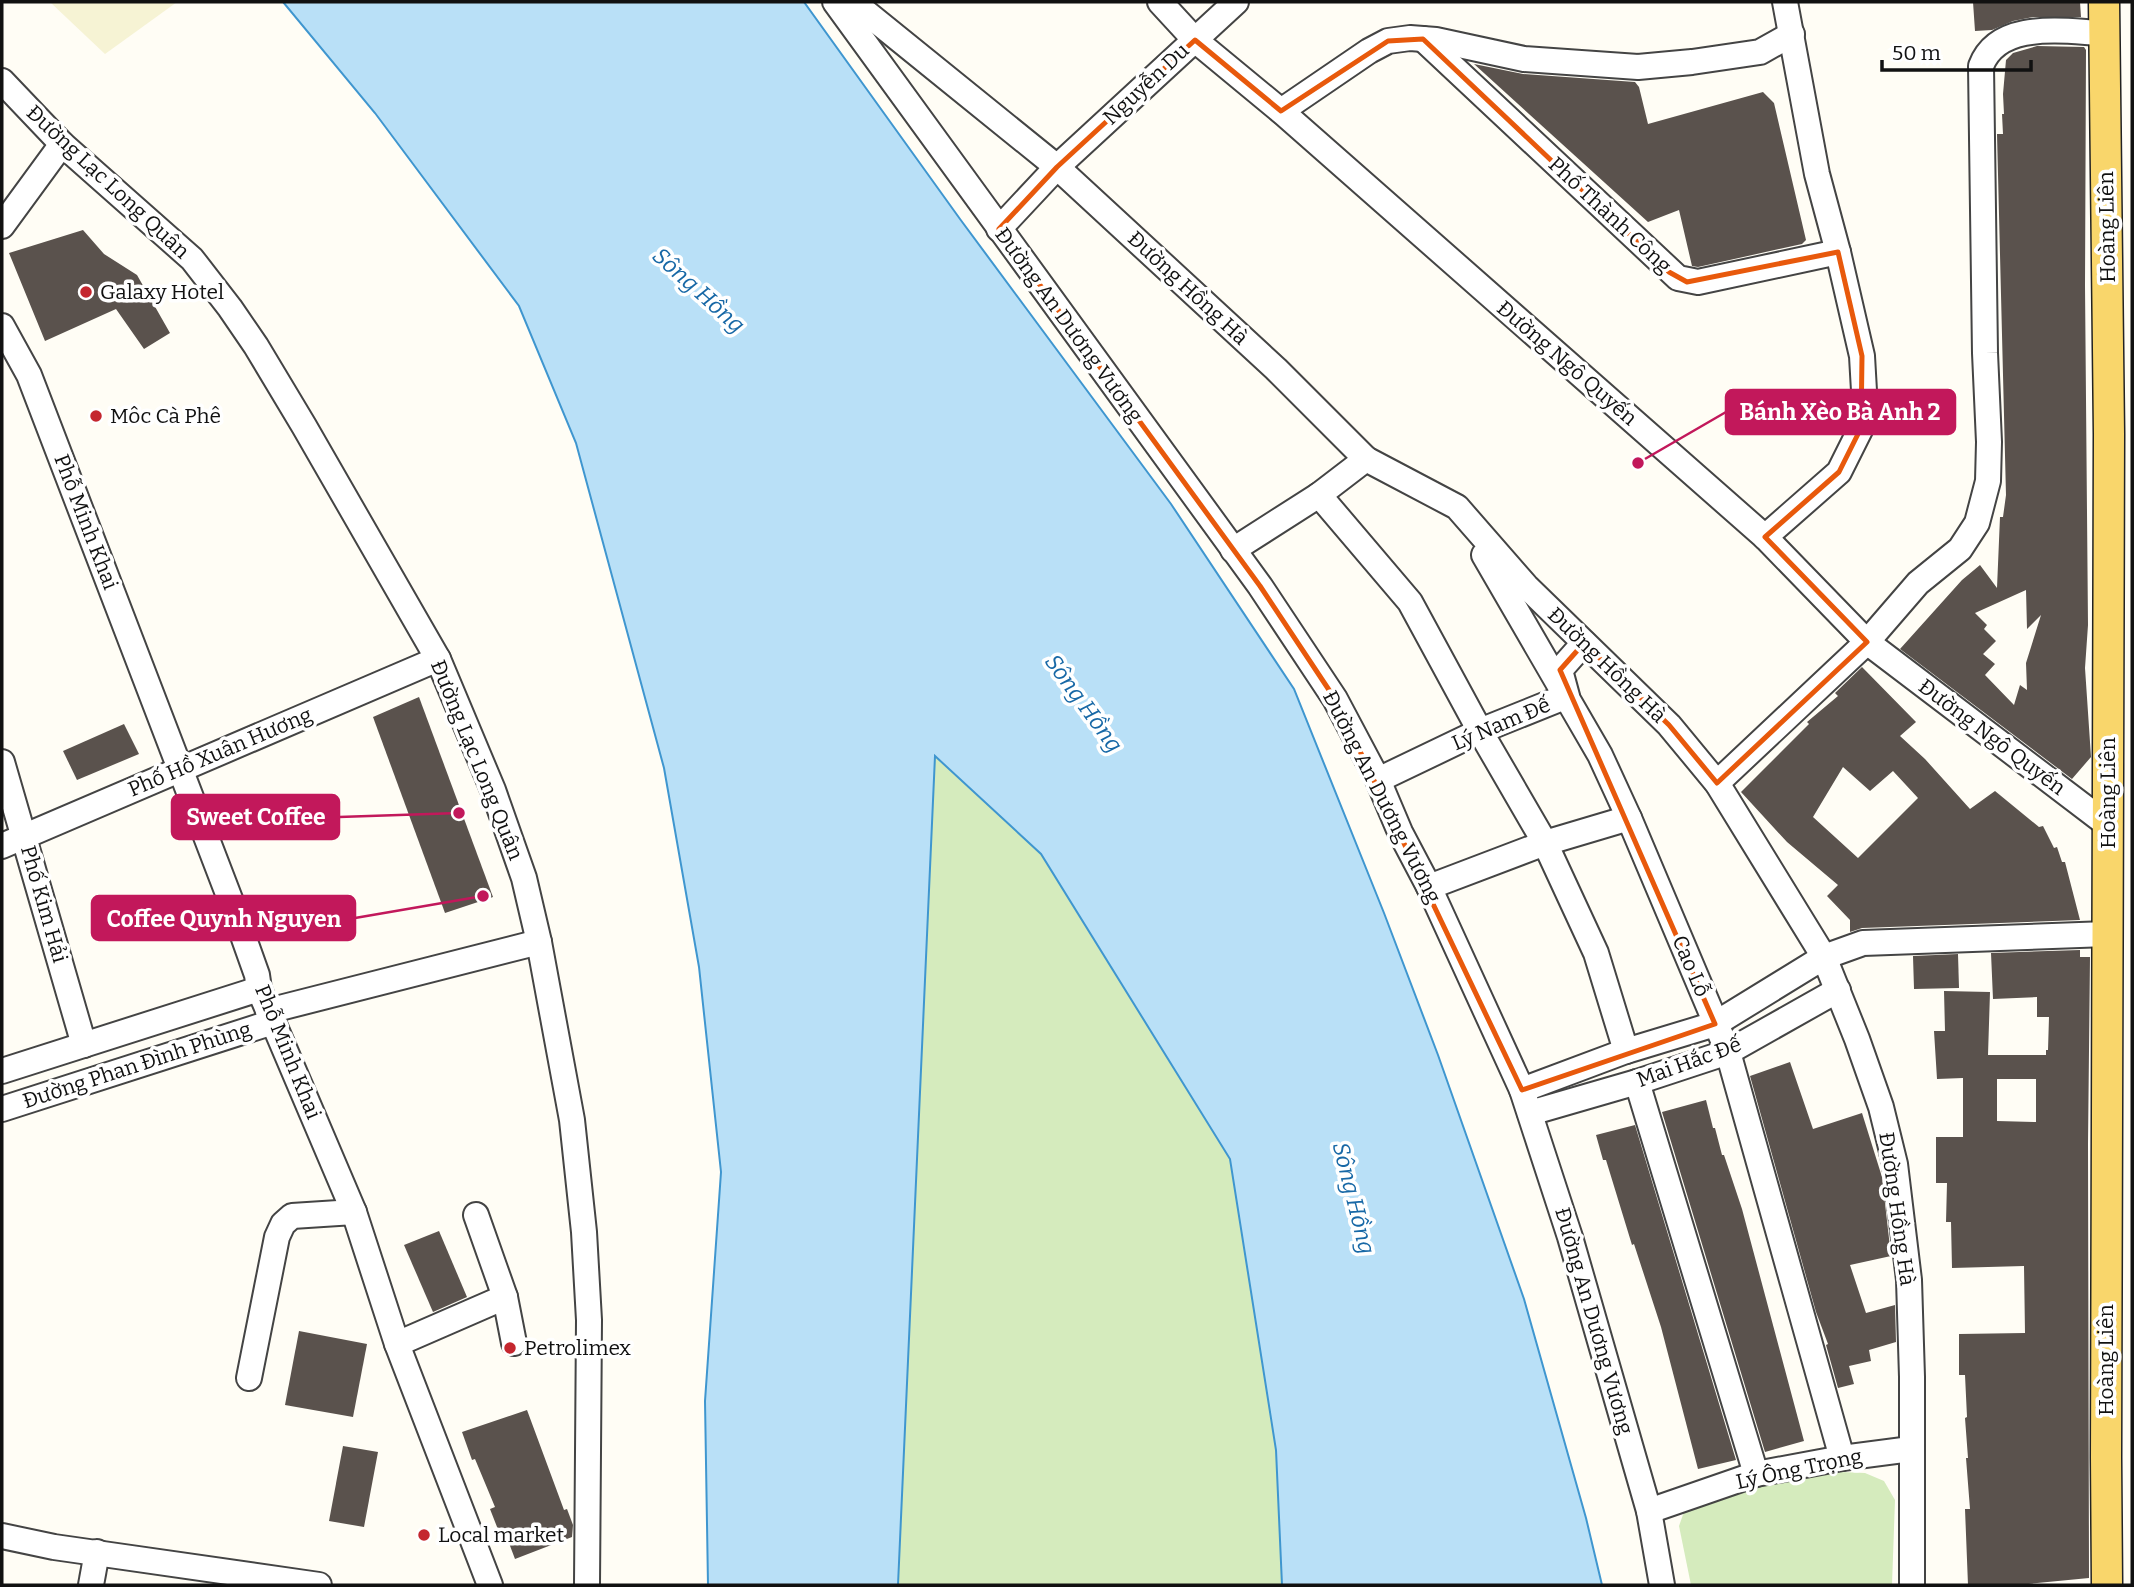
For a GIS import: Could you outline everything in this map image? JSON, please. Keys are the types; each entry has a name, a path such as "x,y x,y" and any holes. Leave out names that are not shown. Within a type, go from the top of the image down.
{"main road":[{"name":"Hoàng Liên","path":"2104,2 2121,438 2120,826 2107,934 2119,1459 2107,1585"}],"street":[{"name":"Đường An Dương Vương","path":"835,2 1260,586 1335,699 1378,780 1522,1090 1570,1237 1649,1511 1662,1585"},
{"name":"Đường Hồng Hà","path":"853,2 1057,167 1276,369 1366,459 1457,508 1526,586 1669,725 1717,783 1824,957 1881,1107 1895,1164 1909,1280 1912,1585"},
{"name":"Đường Ngô Quyến","path":"1160,2 1195,40 1281,111 1765,537 1867,642 2120,826"},
{"name":"Nguyễn Du","path":"999,229 1057,167 1236,2"},
{"path":"1765,537 1839,472 1861,428 1864,391 1862,356 1838,252 1816,174 1785,2"},
{"path":"1717,783 1867,642 1918,583 1960,548 1977,523 1988,481 1989,442 1985,353 1981,66 1989,52 2018,34 2037,31 2105,33"},
{"path":"1281,111 1388,41 1423,39 1524,59 1638,67 1760,52 1792,34"},
{"name":"Phố Thành Công","path":"1423,39 1678,278 1698,282 1838,252"},
{"name":"Đường Lạc Long Quân","path":"2,81 62,144 192,259 256,346 438,659 493,790 524,878 540,942 572,1120 584,1232 589,1320 587,1585"},
{"path":"2,226 62,144"},
{"name":"Phỗ Minh Khai","path":"2,326 29,375 181,768 257,975 266,1008 354,1212 397,1344 490,1585"},
{"path":"1233,550 1319,495 1366,459"},
{"path":"1319,495 1410,602 1545,843 1596,953 1626,1051"},
{"name":"Cao Lỗ","path":"1457,508 1600,755 1728,1052 1842,1458"},
{"name":"Lý Nam Đế","path":"1378,780 1480,731 1567,696 1560,670 1584,643"},
{"name":"Phố Hồ Xuân Hương","path":"2,846 438,659"},
{"name":"Phố Kim Hải","path":"2,762 84,1045"},
{"path":"1429,887 1545,843 1629,818"},
{"name":"Mai Hắc Đế","path":"1522,1090 1626,1051 1715,1024 1824,957 1863,943 2107,934"},
{"path":"266,1008 540,942"},
{"name":"Mai Hắc Đế","path":"1530,1113 1728,1052 1838,990"},
{"name":"Đường Phan Đình Phùng","path":"2,1071 84,1045 266,1008"},
{"name":"Đường Phan Đình Phùng","path":"2,1109 266,1008"},
{"path":"1637,1082 1756,1474"},
{"path":"249,1378 277,1237 283,1224 292,1216 354,1212"},
{"path":"476,1215 505,1297 514,1343"},
{"path":"397,1344 505,1297"},
{"name":"Lý Ông Trọng","path":"1649,1511 1756,1474 1842,1458 1911,1449"},
{"path":"2,1536 54,1547 306,1585"},
{"path":"91,1585 97,1552"}],"highlighted area":[{"path":"1423,39 1669,272 1687,282 1838,252 1862,356 1861,428 1839,472 1765,537 1867,642 1717,783 1669,725 1584,643 1560,670 1715,1024 1522,1090 1335,699 1260,586 999,229 1057,167 1195,40 1281,111 1388,41"}],"shaded area":[{"path":"50,2 177,2 105,54"}],"green space":[{"path":"934,755 1041,854 1230,1159 1276,1450 1282,1585 898,1585"},
{"path":"1841,1472 1865,1473 1884,1481 1895,1500 1892,1585 1691,1585 1679,1526 1685,1509 1701,1496"}],"water":[{"name":"Sông Hồng","path":"283,2 804,2 960,219 1171,504 1294,689 1438,1055 1524,1299 1586,1518 1602,1585 1282,1585 1276,1450 1230,1159 1041,854 935,756 898,1585 708,1585 705,1401 721,1172 699,967 664,768 576,443 519,306 375,113"}],"building":[{"path":"1973,2 2080,2 2081,17 2033,17 2013,21 1992,30 1975,31"},
{"path":"2037,46 2084,47 2086,50 2088,625 2085,668 2091,757 2072,779 1900,649 1962,580 1980,565 1997,588 2000,517 2003,517 2006,495 1997,134 2003,134 2006,60 2013,53","holes":["2026,590 2027,629 2041,615 2026,663 2027,690 2020,685 2014,705 1985,675 1995,664 1983,654 1996,641 1984,629 1987,625 1975,613"]},
{"path":"1474,64 1523,74 1635,82 1639,87 1648,124 1763,92 1774,103 1806,240 1802,244 1698,267 1692,266 1679,210 1648,222"},
{"name":"Galaxy Hotel","path":"83,230 104,254 137,275 170,333 144,349 116,309 45,341 9,253"},
{"path":"1862,667 1916,722 1900,736 1925,759 1970,809 1995,791 2039,827 2043,826 2054,848 2057,847 2062,862 2065,862 2080,920 1862,928 1850,932 1850,920 1827,896 1838,885 1787,842 1741,792 1809,724 1807,722 1838,696 1835,693","holes":["1843,767 1870,791 1893,771 1918,798 1858,858 1813,817"]},
{"path":"419,697 493,897 445,913 373,717"},
{"path":"124,724 139,754 77,780 63,751"},
{"path":"2080,950 2080,957 2090,957 2089,1578 2018,1585 1968,1585 1965,1509 1970,1509 1966,1458 1967,1417 1965,1375 1959,1375 1959,1334 2025,1333 2024,1266 1952,1268 1951,1222 1946,1222 1947,1183 1936,1183 1936,1137 1963,1137 1963,1078 1937,1079 1934,1031 1945,1031 1944,991 1990,992 1988,1055 2046,1055 2048,1050 2049,1017 2037,1017 2037,997 1993,999 1991,953","holes":["1997,1079 2036,1079 2036,1122 1997,1121"]},
{"path":"1958,954 1959,988 1914,989 1913,956"},
{"path":"1790,1062 1813,1129 1862,1113 1882,1177 1891,1256 1850,1265 1866,1313 1895,1305 1896,1342 1869,1350 1871,1361 1849,1366 1854,1384 1838,1388 1826,1345 1828,1344 1816,1312 1750,1076"},
{"path":"1706,1100 1713,1128 1742,1209 1804,1441 1765,1452 1662,1112"},
{"path":"1635,1125 1736,1460 1698,1469 1661,1327 1606,1160 1603,1160 1596,1135"},
{"path":"439,1231 467,1297 433,1312 404,1245"},
{"path":"299,1331 367,1344 353,1417 285,1405"},
{"path":"527,1410 564,1510 567,1509 573,1525 572,1537 515,1559 504,1530 499,1532 490,1509 495,1507 475,1459 472,1460 462,1432"},
{"path":"343,1446 378,1452 364,1527 329,1521"}],"place":[{"name":"Galaxy Hotel","path":"86,292"},
{"name":"Môc Cà Phê","path":"96,416"},
{"name":"Bánh Xèo Bà Anh 2","path":"1638,463"},
{"name":"Sweet Coffee","path":"459,813"},
{"name":"Coffee Quynh Nguyen","path":"483,896"},
{"name":"Petrolimex","path":"510,1348"},
{"name":"Local market","path":"424,1535"}]}
